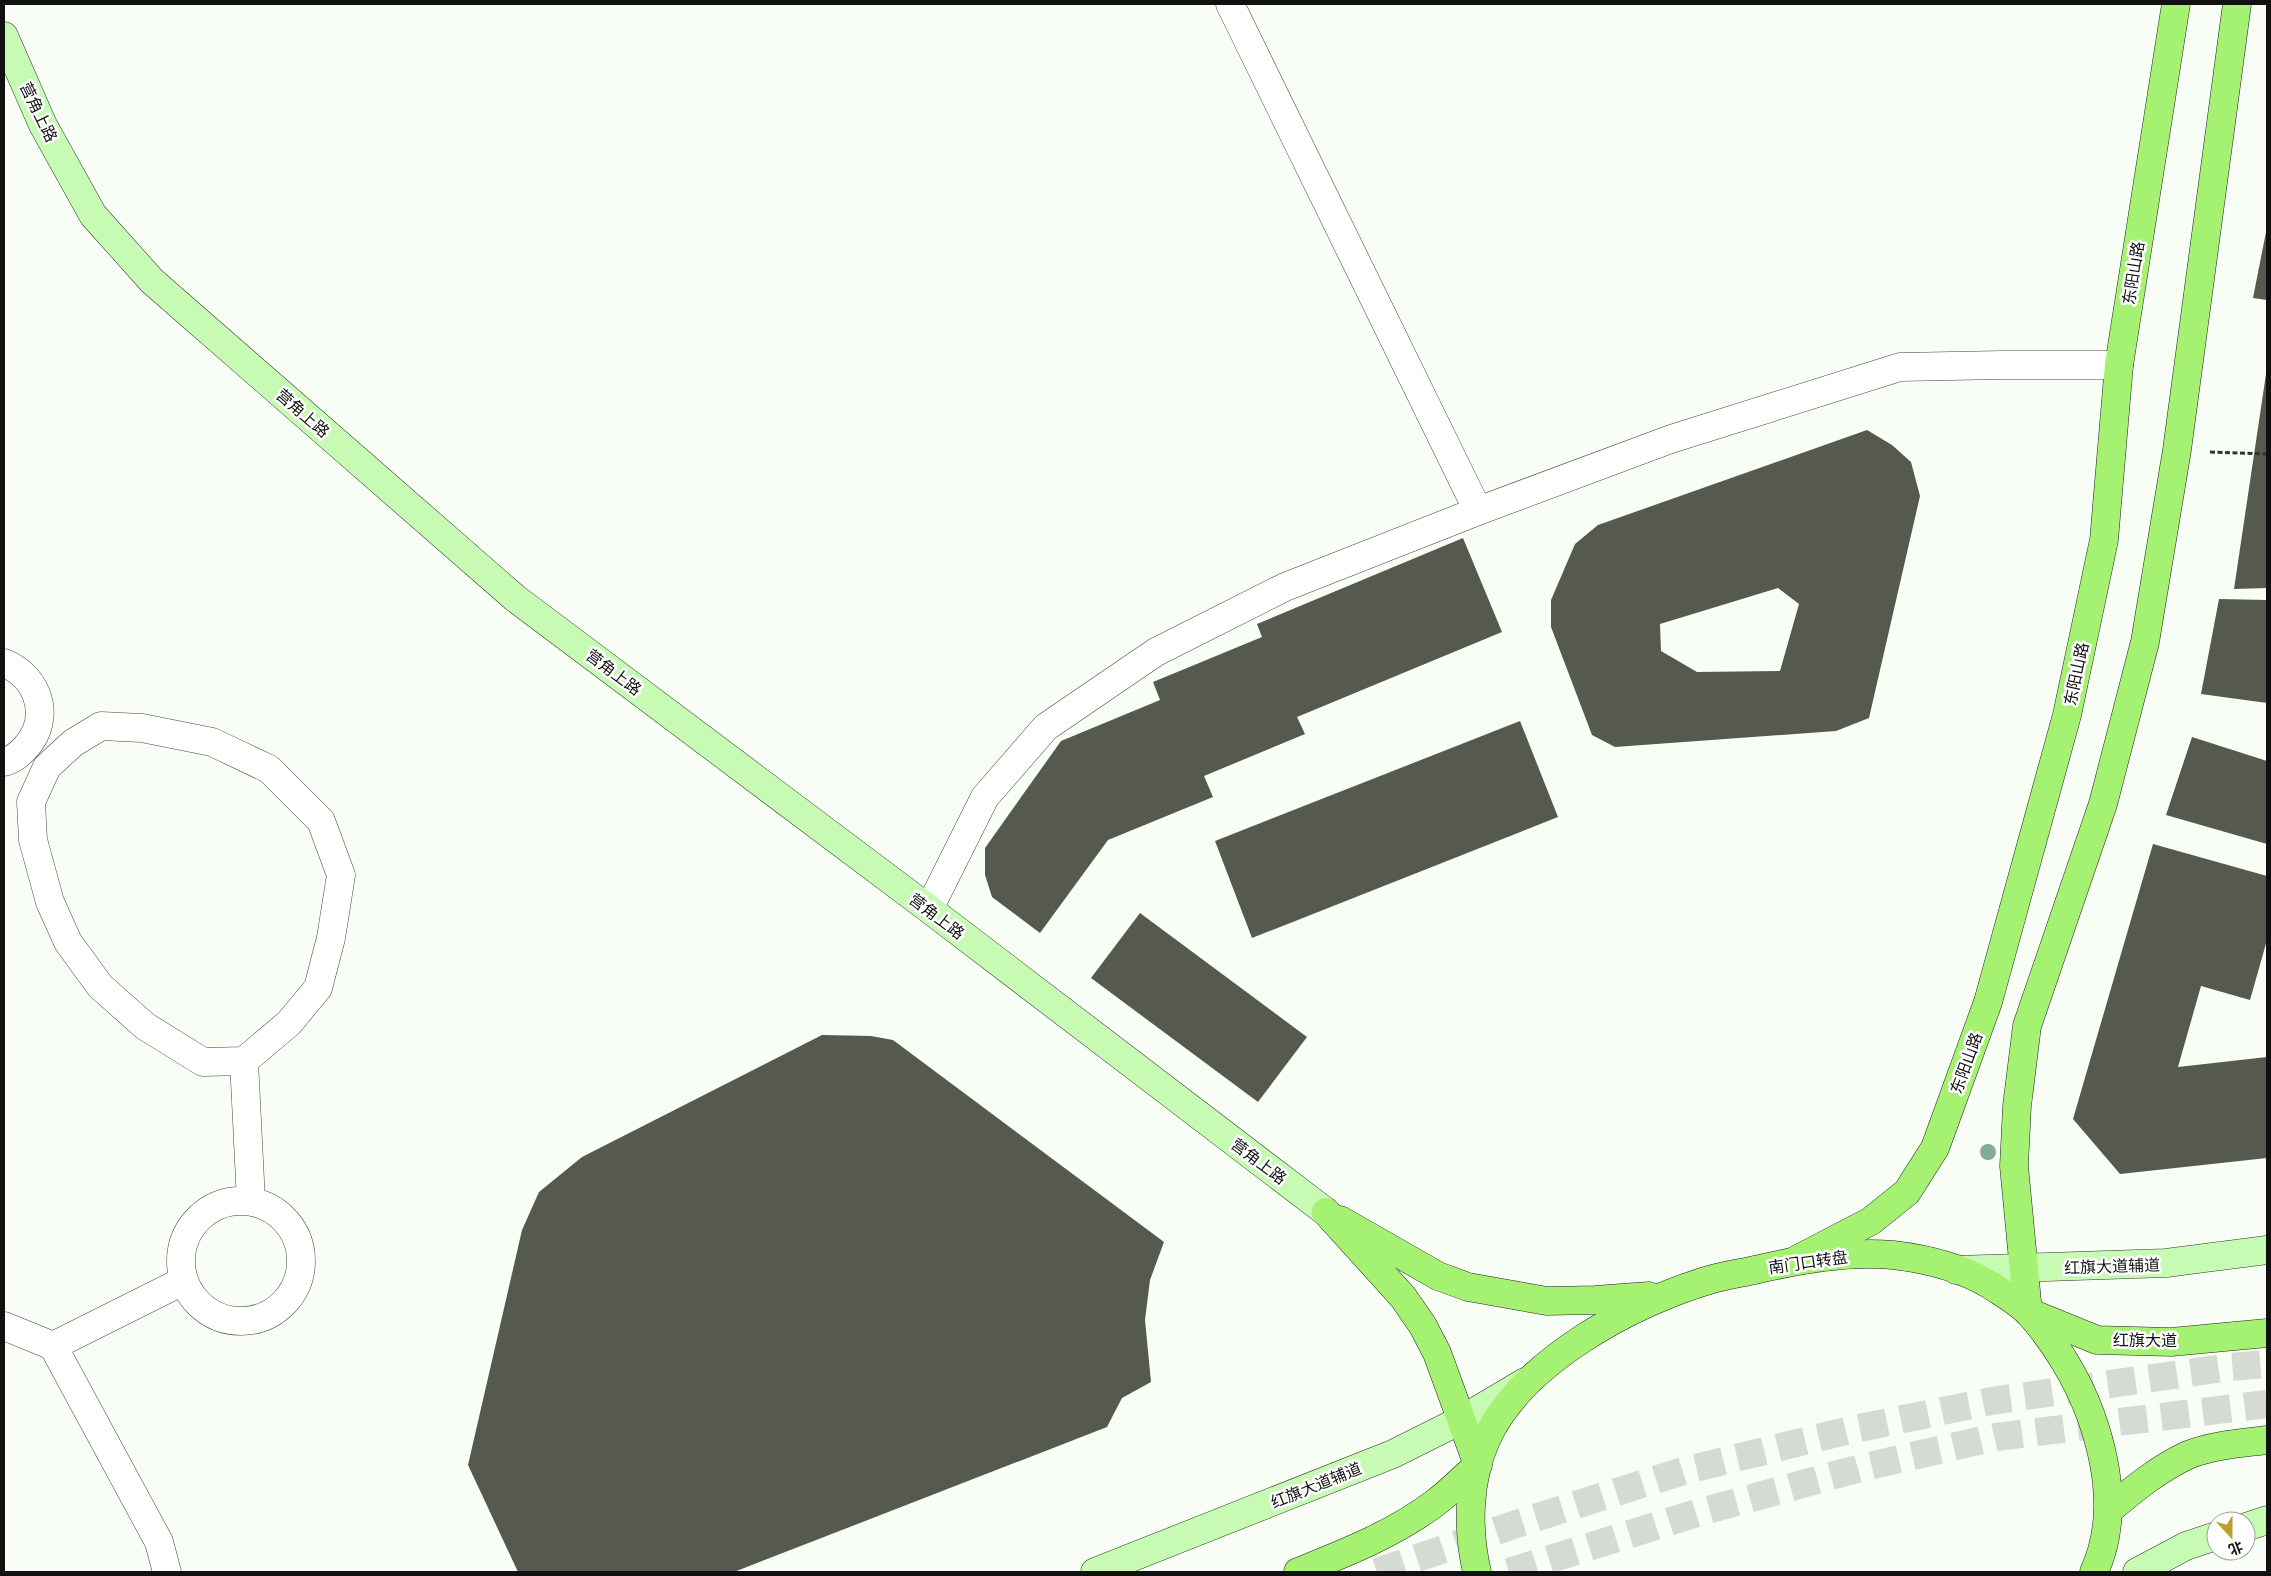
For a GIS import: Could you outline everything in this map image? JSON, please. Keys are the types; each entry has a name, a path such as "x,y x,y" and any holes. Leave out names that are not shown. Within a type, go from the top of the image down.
{"main road":[{"name":"东阳山路","path":"1796,1260 1871,1221 1906,1192 1935,1148 1988,1002 2067,715 2102,549 2119,365 2176,4"},
{"path":"2028,1312 2014,1166 2017,1106 2027,1026 2103,804 2143,651 2177,450 2237,4"},
{"path":"1326,1212 1438,1276 1468,1287 1547,1301 1595,1300 1668,1294"},
{"path":"1298,1572 1358,1547 1405,1523 1435,1503 1478,1466 1437,1353 1423,1326 1403,1297 1326,1212"},
{"name":"南门口转盘","path":"1477,1572 1470,1524 1471,1495 1486,1439 1500,1416 1529,1380 1559,1355 1623,1315 1668,1294 1710,1279 1796,1260 1890,1255 1925,1260 1956,1270 1991,1285 2028,1312 2051,1342 2086,1402 2105,1463 2109,1510 2103,1552 2094,1572"},
{"name":"红旗大道","path":"2028,1312 2097,1340 2171,1342 2267,1333"},
{"path":"2109,1510 2149,1476 2190,1455 2230,1445 2267,1440"}],"street":[{"path":"1230,4 1478,511"},
{"name":"营角上路","path":"4,36 43,125 93,215 152,281 515,598 1326,1212"},
{"path":"928,909 985,797 1046,727 1156,652 1285,587 1478,511 1671,439 1900,368 2002,364 2119,365"},
{"path":"4,663 14,667 27,677 36,691 40,707 39,724 33,739 22,752 4,762"},
{"path":"101,726 142,728 212,742 268,770 321,821 341,875 331,938 318,988 289,1023 244,1061 203,1062 145,1026 100,986 68,942 50,902 33,840 31,802 46,767 62,752 101,726"},
{"path":"33,739 62,752"},
{"path":"244,1061 251,1201"},
{"path":"232,1201 251,1201 270,1208 286,1220 297,1236 302,1255 300,1275 293,1293 280,1308 263,1318 244,1322 224,1320 206,1311 192,1298 183,1281 180,1260 184,1239 196,1221 212,1208 232,1201"},
{"name":"红旗大道辅道","path":"1956,1270 2166,1263 2267,1250"},
{"path":"53,1346 183,1281"},
{"path":"4,1326 53,1346 159,1542 167,1572"},
{"name":"红旗大道辅道","path":"1095,1572 1393,1454 1461,1420 1529,1380"},
{"path":"2137,1572 2186,1546 2206,1539"}],"path":[{"path":"2177,450 2267,454"}],"building":[{"path":"2267,232 2267,300 2253,298"},
{"path":"2266,374 2267,588 2234,589"},
{"path":"1867,430 1892,445 1911,462 1920,496 1869,718 1836,731 1615,747 1592,735 1551,627 1551,600 1575,544 1598,525","holes":["1778,588 1799,604 1780,671 1697,672 1661,651 1660,624"]},
{"path":"1463,538 1502,632 1297,717 1305,734 1204,776 1213,797 1108,840 1040,933 992,897 985,875 985,848 1061,741 1160,700 1153,682 1262,637 1257,624"},
{"path":"2219,599 2267,600 2267,703 2201,694"},
{"path":"1520,721 1558,817 1252,938 1215,841"},
{"path":"2192,737 2267,761 2267,844 2166,815"},
{"path":"2153,844 2267,876 2267,940 2250,1000 2201,986 2178,1067 2267,1057 2267,1158 2120,1174 2073,1119"},
{"path":"1140,913 1307,1037 1258,1102 1091,978"},
{"path":"822,1035 871,1036 893,1040 1164,1242 1150,1280 1145,1320 1151,1382 1122,1398 1107,1427 734,1572 518,1572 468,1465 522,1230 539,1192 582,1157"}],"tunnel":[{"path":"1377,1572 1522,1522 1683,1471 1850,1430 1991,1401 2230,1367 2267,1364"},
{"path":"1509,1572 1697,1513 1864,1467 1996,1437 2267,1404"}]}
